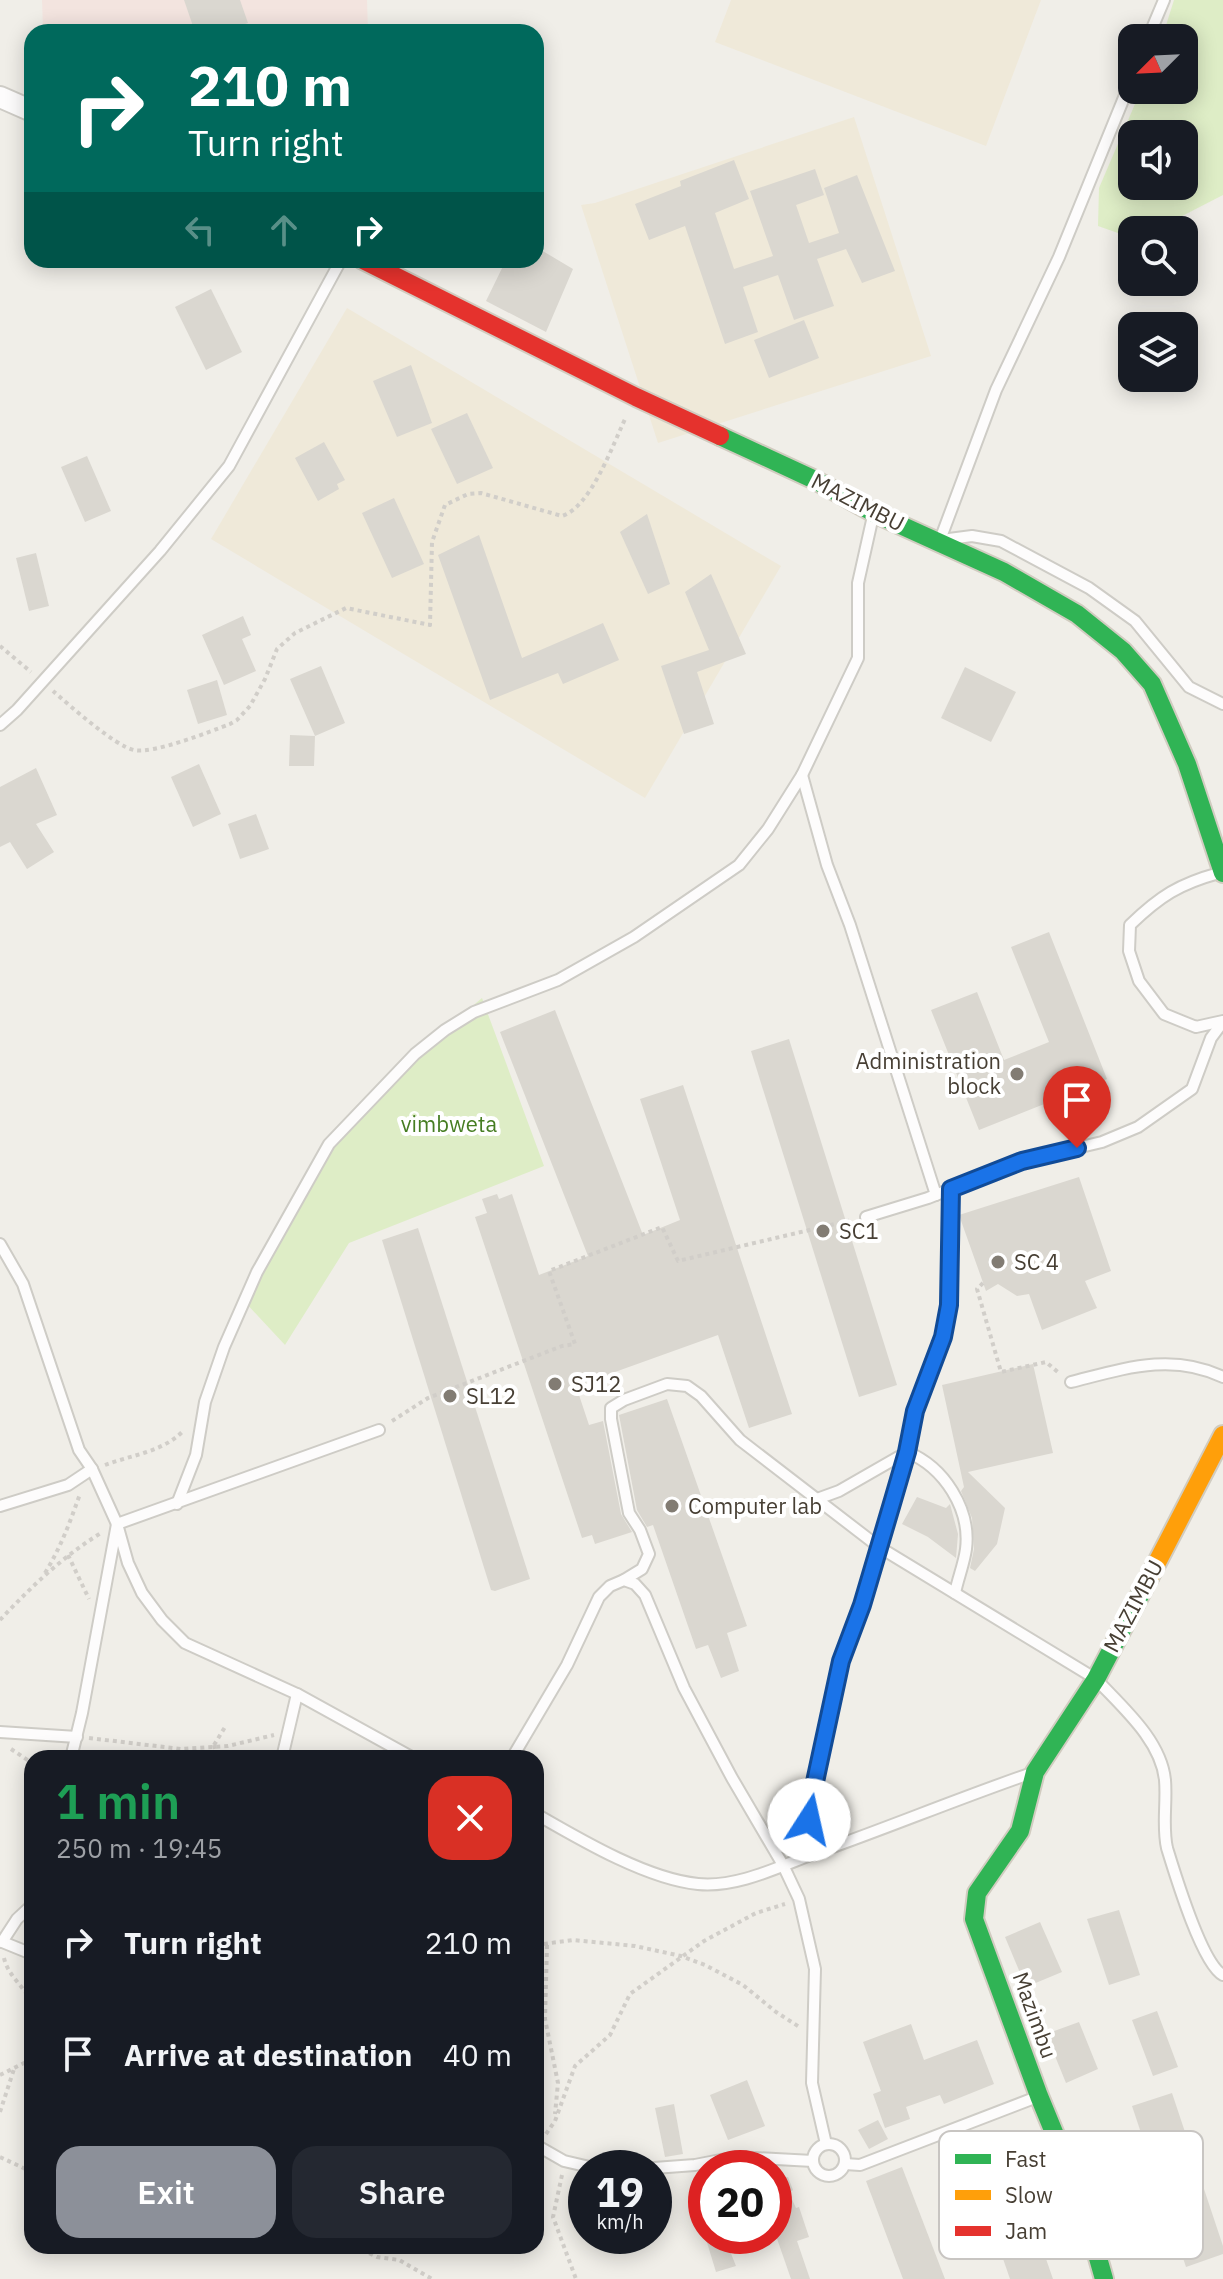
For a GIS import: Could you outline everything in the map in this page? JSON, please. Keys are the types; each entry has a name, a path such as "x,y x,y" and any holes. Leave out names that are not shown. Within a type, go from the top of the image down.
{"street":[{"path":"0,97 24,108"},
{"name":"MAZIMBU","path":"379,268 636,397 815,480 874,513 1004,572 1077,614 1138,666 1152,684 1175,734 1223,872"},
{"name":"MAZIMBU","path":"1035,1772 1096,1679 1223,1435"},
{"name":"Mazimbu","path":"1035,1772 1020,1831 977,1893 974,1919 1053,2131"},
{"name":"Mazimbu","path":"1098,2259 1104,2279"}],"lane":[{"path":"1154,24 1164,0"},
{"path":"1121,104 1059,257 996,390 939,541 972,536 1001,541 1089,588 1114,603 1144,630 1189,687 1223,703"},
{"path":"0,725 160,551 229,466 337,268"},
{"path":"177,1504 196,1455 201,1437 202,1412 224,1347 257,1272 329,1144 415,1054 445,1030 474,1012 558,980 645,930 739,865 774,820 802,775 858,658 858,583 874,513"},
{"path":"802,775 827,865 850,925 936,1195"},
{"path":"1223,872 1188,882 1151,906 1130,925 1129,951 1139,981 1164,1014 1196,1027 1223,1022"},
{"path":"866,1217 936,1195 1022,1161 1102,1142 1138,1127 1192,1089 1211,1038 1223,1022"},
{"path":"811,1855 810,1805 841,1661 879,1547 907,1452 915,1411 943,1337 949,1305 951,1189"},
{"path":"0,1244 23,1284 79,1450 92,1469 117,1524 128,1563 142,1593 162,1620 185,1643 297,1694 398,1750"},
{"path":"1071,1382 1138,1364 1161,1363 1178,1363 1210,1370 1223,1377"},
{"path":"517,1750 567,1665 599,1597 610,1586 642,1569 649,1554 640,1530 629,1513 611,1408 667,1384 687,1386 701,1396 740,1440 879,1547 1096,1679 1143,1732 1161,1762 1165,1782 1167,1848 1200,1941 1217,1972 1223,1975"},
{"path":"117,1524 379,1430"},
{"path":"817,1499 839,1491 907,1452"},
{"path":"907,1452 940,1472 963,1516 966,1547 955,1593"},
{"path":"0,1506 68,1485 92,1469"},
{"path":"73,1750 117,1524"},
{"path":"624,1580 635,1584 645,1595 684,1688 799,1899 815,1969 812,2083 826,2144"},
{"path":"284,1750 297,1694"},
{"path":"0,1732 77,1737"},
{"path":"544,1819 597,1849 683,1882 722,1884 811,1855 1035,1772"},
{"path":"24,1912 1,1942 24,1951"},
{"path":"948,2131 1039,2096"},
{"path":"845,2164 860,2165 939,2135"},
{"path":"826,2144 840,2147 845,2155 841,2172 832,2177 823,2176 815,2170 813,2161 815,2152 826,2144"},
{"path":"544,2150 568,2161"},
{"path":"672,2167 736,2157 813,2161"}],"path":[{"path":"0,646 115,740 136,751 230,724 250,706 277,649 295,633 346,608 430,625 432,542 445,505 468,494 481,493 562,516 576,509 592,486 636,397"},
{"path":"379,1430 428,1398 562,1346 575,1344 549,1271 662,1227 678,1261 866,1217"},
{"path":"983,1283 977,1289 1001,1372 1046,1362 1071,1382"},
{"path":"45,1573 59,1552 92,1469 151,1451 174,1440 202,1412"},
{"path":"0,1620 45,1573 117,1524"},
{"path":"68,1555 95,1614 95,1632"},
{"path":"215,1750 214,1745 225,1727"},
{"path":"77,1737 181,1749 228,1746 288,1732"},
{"path":"0,1741 24,1758"},
{"path":"544,2136 555,2121 575,2066 610,2035 630,1994 704,1941 756,1913 799,1899"},
{"path":"544,1944 573,1940 635,1946 681,1956 743,1985 776,2012 813,2035"},
{"path":"1,1942 5,1964 24,1989"},
{"path":"548,1944 545,2019 558,2083 555,2121 559,2159 553,2217 576,2279"},
{"path":"0,2075 24,2063"},
{"path":"0,2112 14,2069"},
{"path":"0,2157 24,2168"},
{"path":"371,2254 399,2260 432,2279"}],"shaded area":[{"path":"42,0 367,0 368,24 43,24"},
{"path":"731,0 1041,0 986,146 715,42"},
{"path":"854,117 931,356 658,443 581,205"},
{"path":"347,308 781,566 645,798 211,539"}],"green space":[{"path":"1174,0 1223,0 1223,195 1182,216 1118,216 1118,233 1098,226 1099,188 1118,144 1118,200 1198,200 1198,120 1128,120 1135,104 1198,104 1198,24 1166,24"},
{"name":"vimbweta","path":"482,998 544,1166 349,1243 285,1345 244,1301 336,1137 406,1062"}],"building":[{"path":"184,0 240,0 248,23 245,24 192,24"},
{"path":"734,160 749,199 715,213 734,269 773,256 750,191 815,169 824,195 796,205 809,243 839,233 824,188 857,175 895,271 862,283 846,249 817,259 834,306 794,320 778,275 743,287 758,332 725,344 685,226 649,240 635,204 681,186 680,181"},
{"path":"544,252 573,269 546,332 486,301 502,268 544,268"},
{"path":"211,289 242,352 206,370 175,307"},
{"path":"804,320 819,358 769,378 754,340"},
{"path":"411,365 432,423 397,437 373,381"},
{"path":"467,413 493,468 457,484 431,429"},
{"path":"324,442 345,480 337,484 339,489 318,501 295,458"},
{"path":"87,456 111,511 85,522 61,467"},
{"path":"394,498 424,564 392,578 362,513"},
{"path":"647,514 670,584 648,594 620,532"},
{"path":"479,535 522,658 603,623 619,660 563,684 558,673 490,700 438,555"},
{"path":"36,553 49,606 29,611 16,558"},
{"path":"711,574 746,654 697,672 714,724 684,734 661,666 709,650 685,592"},
{"path":"243,616 251,635 242,639 256,671 224,685 202,635"},
{"path":"321,666 345,723 315,736 290,679"},
{"path":"965,667 1016,692 991,742 941,718"},
{"path":"217,680 227,715 198,724 187,690"},
{"path":"290,735 315,736 314,766 289,766"},
{"path":"199,764 221,814 193,827 171,777"},
{"path":"36,768 57,815 36,824 54,852 27,869 10,842 0,847 0,787"},
{"path":"256,814 269,849 240,859 228,824"},
{"path":"1049,932 1107,1079 979,1130 931,1010 977,992 1004,1060 1049,1042 1011,947"},
{"path":"555,1010 643,1235 680,1220 640,1099 683,1085 792,1414 749,1428 718,1335 576,1386 589,1425 603,1421 621,1514 632,1532 595,1544 592,1535 582,1538 475,1217 487,1213 482,1199 497,1194 499,1199 512,1194 539,1275 588,1256 500,1032"},
{"path":"789,1039 897,1385 859,1397 751,1051"},
{"path":"1079,1177 1111,1271 1085,1281 1097,1308 1042,1330 1029,1294 1017,1296 998,1284 986,1291 959,1215"},
{"path":"418,1228 530,1579 495,1591 491,1590 382,1240"},
{"path":"1033,1364 1053,1453 968,1472 1005,1508 997,1544 975,1571 970,1568 974,1549 972,1518 961,1491 964,1487 942,1385"},
{"path":"667,1399 747,1626 727,1633 739,1671 721,1678 708,1645 696,1649 653,1525 647,1527 637,1510 619,1415"},
{"path":"917,1497 946,1508 950,1504 958,1534 956,1558 928,1537 902,1524"},
{"path":"1119,1910 1140,1975 1109,1985 1087,1919"},
{"path":"1040,1922 1062,1972 1026,1987 1005,1937"},
{"path":"1157,2011 1178,2067 1153,2076 1132,2020"},
{"path":"1079,2022 1098,2069 1066,2083 1046,2034"},
{"path":"911,2024 924,2060 977,2040 994,2084 944,2104 940,2095 906,2107 910,2119 885,2128 873,2094 881,2091 863,2042"},
{"path":"747,2080 765,2126 728,2140 710,2095"},
{"path":"1172,2093 1185,2131 1140,2131 1132,2106"},
{"path":"674,2104 683,2154 672,2156 672,2150 664,2150 655,2108"},
{"path":"878,2120 888,2139 869,2149 858,2130"},
{"path":"902,2167 945,2279 903,2279 866,2181"},
{"path":"1203,2186 1223,2254 1186,2267 1183,2259 1203,2259"},
{"path":"792,2199 796,2208 799,2207 809,2237 797,2241 810,2279 791,2279 782,2254 792,2254"},
{"path":"710,2254 731,2254 736,2266 716,2272"},
{"path":"1003,2259 1046,2259 1053,2279 1010,2279"}],"traffic: fast":[{"path":"720,436 815,480 874,513 1004,572 1077,614 1123,651 1152,684 1187,764 1223,873"},
{"path":"1053,2131 974,1919 977,1893 1020,1831 1035,1772 1096,1679 1149,1578"},
{"path":"1098,2259 1104,2279"}],"traffic: slow":[{"path":"1149,1578 1223,1435"}],"traffic: jam":[{"path":"379,268 720,436"}],"place":[{"name":"Administration block","path":"1017,1074"},
{"name":"SC1","path":"823,1231"},
{"name":"SC 4","path":"998,1262"},
{"name":"SJ12","path":"555,1384"},
{"name":"SL12","path":"450,1396"},
{"name":"Computer lab","path":"672,1506"}],"route":[{"path":"809,1820 841,1661 862,1605 907,1452 915,1411 943,1337 949,1305 951,1189 1022,1161 1077,1148"}]}
